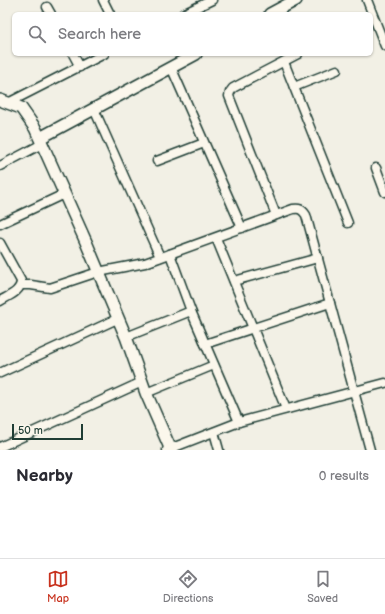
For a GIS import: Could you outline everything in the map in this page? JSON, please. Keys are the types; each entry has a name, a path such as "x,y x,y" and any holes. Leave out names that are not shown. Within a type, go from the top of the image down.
{"street":[{"path":"103,0 109,12"},
{"path":"187,12 212,0"},
{"path":"274,12 296,0"},
{"path":"367,0 371,12"},
{"path":"373,17 383,35 385,46"},
{"path":"74,56 80,67"},
{"path":"4,102 100,56"},
{"path":"0,166 94,109 192,56"},
{"path":"276,215 229,96 233,88 294,56"},
{"path":"284,62 348,223"},
{"path":"171,67 242,228"},
{"path":"294,87 337,70"},
{"path":"4,102 21,108 35,128 126,337 144,388 169,450 239,422 385,383"},
{"path":"94,109 160,257"},
{"path":"157,161 204,143"},
{"path":"376,168 385,192"},
{"path":"0,224 64,194"},
{"path":"21,285 50,288 98,272 128,267 170,254 293,209 298,208 303,210 306,215 370,450"},
{"path":"216,238 286,409"},
{"path":"0,243 21,281 21,285 18,290 0,301"},
{"path":"170,254 191,311 239,422"},
{"path":"234,281 318,258"},
{"path":"205,344 330,303"},
{"path":"126,337 191,311"},
{"path":"0,373 118,319"},
{"path":"0,447 144,388 214,365"},
{"path":"214,432 219,450"}]}
